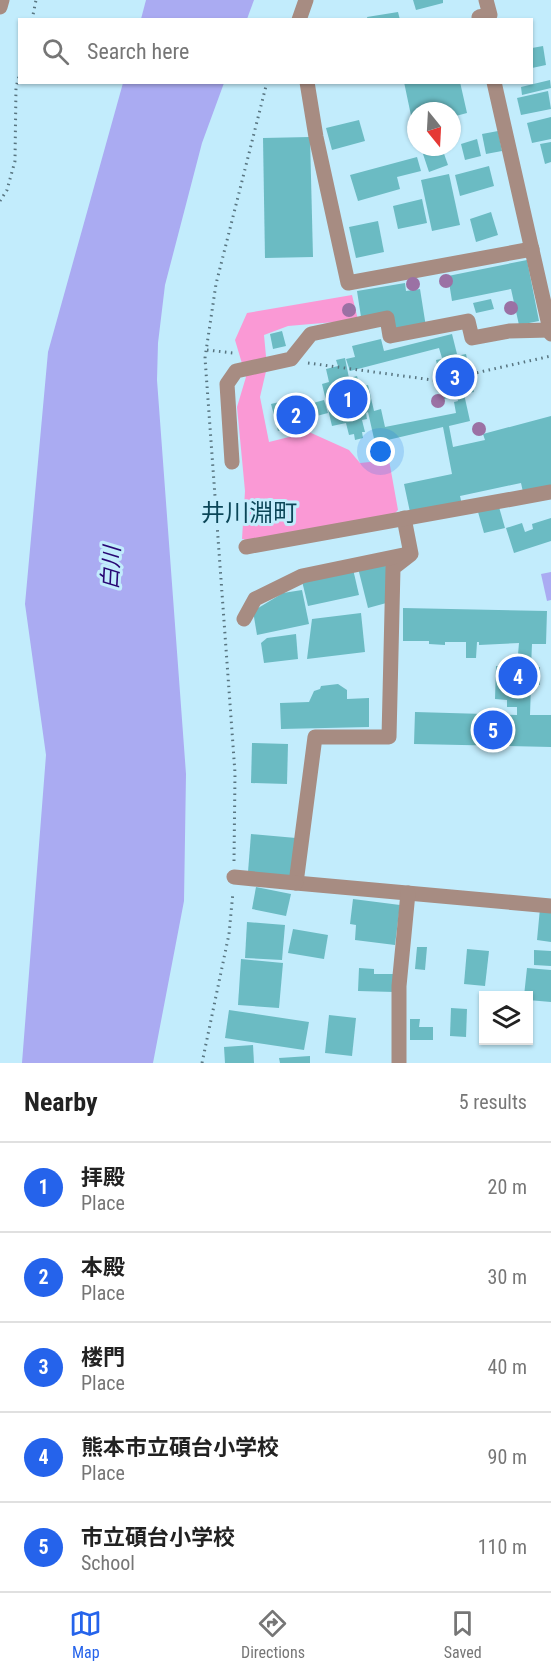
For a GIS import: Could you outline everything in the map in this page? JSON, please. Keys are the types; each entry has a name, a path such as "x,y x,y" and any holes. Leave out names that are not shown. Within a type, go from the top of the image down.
{"street":[{"path":"0,7 2,0"},
{"path":"300,18 306,0"},
{"path":"307,84 316,137 348,283 532,249"},
{"path":"232,462 226,384 236,371 291,359 311,334 387,318 390,336 468,321 472,338 509,331 551,332 494,84"},
{"path":"246,547 551,492"},
{"path":"404,518 411,554"},
{"path":"296,883 315,737 389,737 393,568 411,554"},
{"path":"244,620 255,599 302,576 411,554"},
{"path":"234,877 551,906"},
{"path":"399,1063 399,986 408,893"}],"path":[{"path":"32,18 36,0"},
{"path":"0,201 7,190 15,162 18,80"},
{"path":"202,1063 229,934 234,877 235,773 206,350 216,284 266,84"},
{"path":"206,350 241,354"},
{"path":"471,374 551,356"},
{"path":"300,362 440,381"}],"shaded area":[{"path":"352,295 358,320 288,326 264,335 267,367 260,397 269,442 309,432 349,450 360,463 389,460 398,510 391,517 253,541 242,539 245,491 237,407 246,377 235,340 247,313"}],"water":[{"path":"146,0 254,0 247,18 141,18"},
{"name":"白川","path":"123,84 224,84 202,143 165,285 158,343 157,380 186,774 184,901 153,1063 22,1063 46,755 25,604 48,352"},
{"path":"551,572 551,600 547,601 541,574"}],"building":[{"path":"413,0 443,0 443,3 416,10"},
{"path":"398,12 400,18 367,18"},
{"path":"543,46 546,65 533,68 533,48"},
{"path":"550,80 551,88 522,95 521,87"},
{"path":"404,84 460,84 467,113 461,115 461,102 408,102"},
{"path":"548,91 551,109 521,115 517,98"},
{"path":"551,117 551,139 532,143 527,123"},
{"path":"359,120 365,141 332,150 326,128"},
{"path":"498,131 502,151 486,154 482,134"},
{"path":"310,137 313,257 265,258 263,138"},
{"path":"477,139 481,156 465,160 461,144"},
{"path":"551,142 551,162 545,164 540,144"},
{"path":"424,156 445,156 448,165 429,172"},
{"path":"417,157 421,171 397,177 400,189 358,201 350,175"},
{"path":"489,166 494,186 460,196 455,175"},
{"path":"449,174 460,225 432,231 421,180"},
{"path":"422,199 427,223 398,229 393,206"},
{"path":"491,212 498,235 476,242 470,219"},
{"path":"378,221 384,252 356,258 349,227"},
{"path":"527,260 539,321 519,325 511,289 452,301 448,276"},
{"path":"405,283 406,291 420,289 426,327 394,332 361,317 357,291"},
{"path":"491,299 494,309 476,313 473,303"},
{"path":"282,331 286,346 273,349 270,334"},
{"path":"452,334 457,354 442,358 439,348 350,371 346,359 355,357 352,346 381,339 384,351"},
{"path":"466,354 474,392 464,394 470,421 449,426 453,447 485,440 483,434 551,416 551,487 523,492 521,483 460,496 462,505 410,512 404,484 452,474 443,427 375,443 368,412 366,413 367,419 362,420 365,432 362,432 363,438 355,440 354,434 349,435 346,423 332,426 322,384 329,382 326,369 338,366 336,360 345,358 349,378 357,376 360,387 368,385 374,411 381,409 385,427 456,413 454,402 458,401 457,396 444,399 436,360"},
{"path":"304,396 306,405 324,400 328,413 309,418 310,423 278,431 271,404"},
{"path":"499,507 505,528 484,533 478,512"},
{"path":"551,518 551,541 514,553 506,528 522,523 525,532 533,529 532,524"},
{"path":"386,564 390,602 368,608 358,568"},
{"path":"353,569 359,595 308,606 302,581"},
{"path":"302,590 309,624 257,635 253,611 283,593"},
{"path":"403,608 547,611 546,644 532,644 531,667 540,667 540,685 531,685 530,715 551,715 551,747 414,744 415,712 517,715 517,707 507,707 507,700 495,699 496,666 517,666 519,643 479,645 477,642 476,658 466,658 466,642 445,642 445,645 429,644 429,641 403,641"},
{"path":"361,613 365,652 307,659 312,619"},
{"path":"296,634 298,659 264,663 261,643 267,638"},
{"path":"338,684 347,690 347,699 369,698 369,727 281,729 280,703 309,702 314,691 320,689 321,686"},
{"path":"252,743 288,744 287,784 251,783"},
{"path":"251,834 296,838 293,876 248,872"},
{"path":"256,887 291,894 286,916 252,909"},
{"path":"353,899 400,905 395,945 355,940 356,925 350,924"},
{"path":"540,908 551,909 551,942 537,940"},
{"path":"247,922 285,925 282,960 245,958"},
{"path":"293,929 328,935 324,959 288,953"},
{"path":"417,947 427,947 425,970 415,969"},
{"path":"467,949 489,951 485,986 464,984"},
{"path":"534,950 551,951 551,966 534,965"},
{"path":"241,959 283,963 279,1008 238,1005"},
{"path":"359,968 374,969 374,974 394,974 394,992 358,991"},
{"path":"527,968 551,970 551,1002 533,1000 533,991 525,991"},
{"path":"451,1008 467,1009 466,1037 450,1036"},
{"path":"229,1010 309,1022 304,1050 225,1038"},
{"path":"329,1015 356,1018 352,1056 325,1053"},
{"path":"410,1019 420,1019 419,1027 433,1027 433,1040 410,1040"},
{"path":"253,1045 254,1063 225,1063 224,1047"},
{"path":"310,1056 310,1063 280,1063 279,1058"}],"place":[{"name":"楼門","path":"455,377"},
{"name":"拝殿","path":"348,399"},
{"name":"本殿","path":"296,415"},
{"name":"熊本市立碩台小学校","path":"518,676"},
{"name":"市立碩台小学校","path":"493,730"}],"district":[{"name":"井川淵町","path":"249,513"}]}
